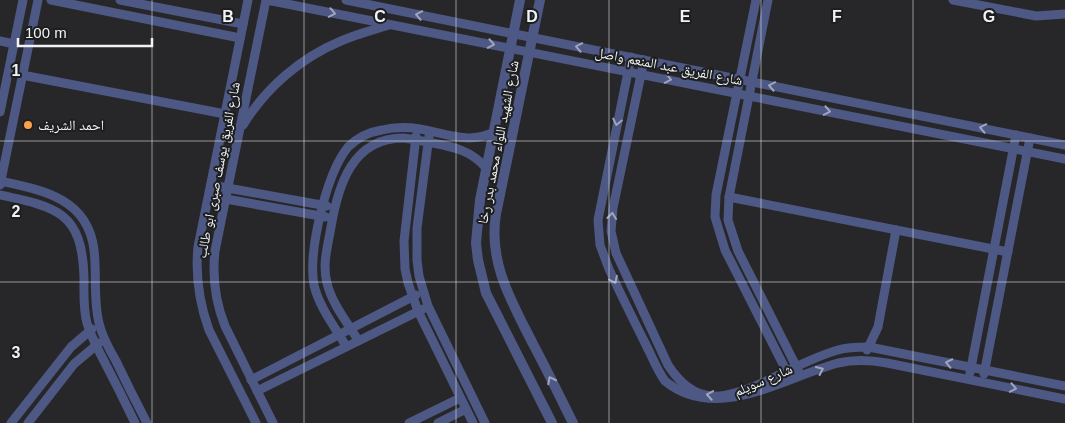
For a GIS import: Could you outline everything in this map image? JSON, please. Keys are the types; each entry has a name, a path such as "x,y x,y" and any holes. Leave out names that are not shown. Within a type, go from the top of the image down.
{"street":[{"path":"0,112 23,0"},
{"path":"38,0 0,183 40,190 56,195 70,205 82,218 90,233 94,249 96,306 99,325 146,423"},
{"path":"51,0 240,38"},
{"path":"120,0 243,24"},
{"name":"شارع الفريق يوسف صبرى ابو طالب","path":"248,0 208,196 196,265 199,298 209,330 256,423"},
{"name":"شارع الفريق يوسف صبرى ابو طالب","path":"266,0 213,266 216,297 225,326 273,423"},
{"name":"شارع الفريق عبد المنعم واصل","path":"266,0 1065,159"},
{"name":"شارع الفريق عبد المنعم واصل","path":"346,0 1065,145"},
{"name":"شارع الشهيد اللواء محمد بدر رخا","path":"520,0 486,168 477,228 478,260 481,277 496,314 552,423"},
{"name":"شارع الشهيد اللواء محمد بدر رخا","path":"540,0 496,214 495,252 504,285 573,423"},
{"path":"756,0 716,195 717,228 725,250 792,383"},
{"path":"768,0 729,197 728,220 738,251 803,378"},
{"path":"953,0 1036,16 1065,14"},
{"path":"239,132 265,95 302,62 342,41 392,24"},
{"path":"0,41 14,44"},
{"path":"631,57 600,207 598,220 600,245 609,269 662,376 672,389 681,396 704,407"},
{"name":"شارع سويلم","path":"644,60 615,197 611,231 612,242 668,365 686,386 708,396 720,397 742,392 839,350 869,347 1065,386"},
{"path":"22,75 225,114"},
{"path":"346,346 318,298 314,286 314,258 323,206 334,168 349,146 371,132 400,127 417,128 470,139 494,132"},
{"path":"417,128 404,241 406,269 412,297 418,311 473,423"},
{"path":"430,131 416,244 423,292 485,423"},
{"path":"968,379 1016,135"},
{"path":"982,382 1030,138"},
{"path":"358,340 331,294 325,271 325,259 334,208 346,176 358,156 378,143 390,139 416,140 464,150 486,168"},
{"path":"211,185 334,208"},
{"path":"0,195 49,207 71,225 78,237 82,250 85,308 89,331 135,423"},
{"path":"208,196 332,218"},
{"path":"729,197 1008,252"},
{"path":"859,360 869,347 878,327 896,230"},
{"path":"314,258 325,259"},
{"path":"251,380 423,292"},
{"path":"318,298 331,294"},
{"path":"257,391 428,306"},
{"path":"11,423 63,356 80,338 99,325"},
{"path":"28,423 74,364 96,345 105,340"},
{"name":"شارع سويلم","path":"745,405 832,365 859,360 880,362 1065,399"},
{"path":"409,423 460,398"},
{"path":"438,423 466,409"}],"place":[{"name":"احمد الشريف","path":"28,125"}]}
